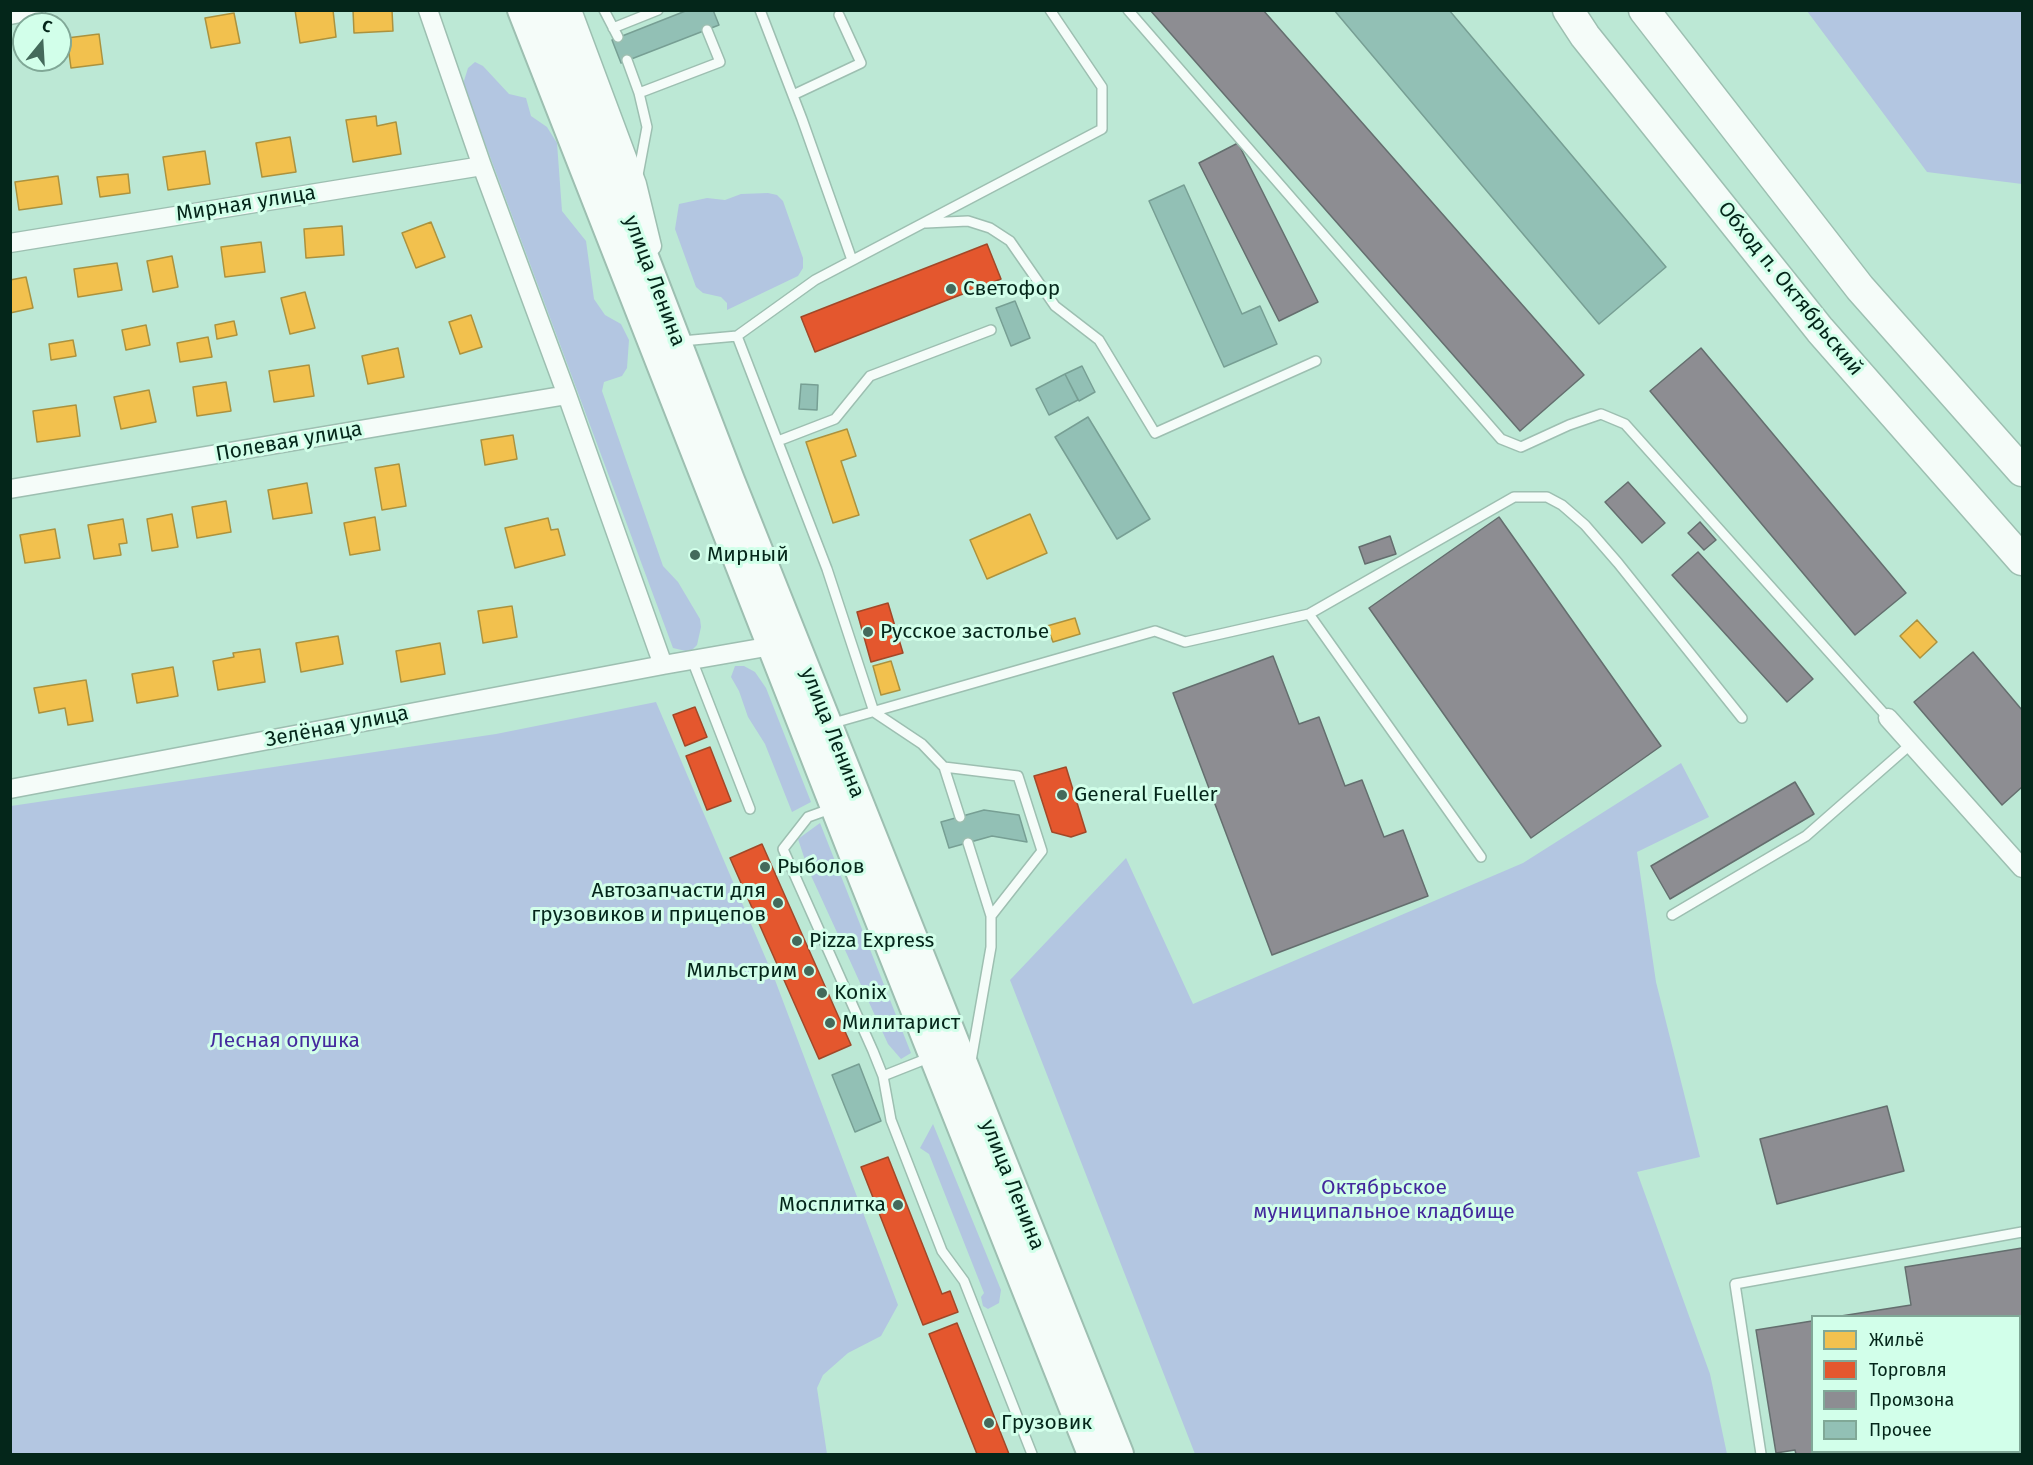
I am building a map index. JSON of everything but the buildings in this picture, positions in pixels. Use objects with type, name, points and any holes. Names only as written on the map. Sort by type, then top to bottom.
[{"type":"highway","name":"Обход п. Октябрьский","points":[[1568,10],[1585,36],[1820,330],[2022,560]]},
{"type":"highway","points":[[1644,10],[1860,288],[2022,471]]},
{"type":"main road","name":"улица Ленина","points":[[522,10],[1092,1455]]},
{"type":"main road","name":"улица Ленина","points":[[549,10],[828,725],[1119,1455]]},
{"type":"street","points":[[10,15],[36,10]]},
{"type":"street","points":[[428,10],[482,166],[567,395],[663,665]]},
{"type":"street","points":[[572,10],[636,184],[675,334]]},
{"type":"street","name":"Мирная улица","points":[[10,243],[482,166]]},
{"type":"street","name":"Полевая улица","points":[[10,489],[567,395]]},
{"type":"street","name":"Зелёная улица","points":[[10,789],[772,646]]},
{"type":"street","points":[[1888,718],[2022,868]]},
{"type":"lane","points":[[604,10],[618,38]]},
{"type":"lane","points":[[613,28],[658,10]]},
{"type":"lane","points":[[760,10],[852,260]]},
{"type":"lane","points":[[675,334],[737,336],[815,280],[1102,129],[1102,87],[1050,10]]},
{"type":"lane","points":[[1128,10],[1501,439],[1521,447],[1569,425],[1601,414],[1624,424],[1888,718]]},
{"type":"lane","points":[[793,95],[861,63],[839,15]]},
{"type":"lane","points":[[639,93],[720,62],[707,30]]},
{"type":"lane","points":[[627,60],[639,93],[647,127],[636,184]]},
{"type":"lane","points":[[921,224],[968,221],[990,228],[1010,241],[1055,306],[1099,340],[1155,433],[1316,361]]},
{"type":"lane","points":[[778,441],[835,419],[870,376],[991,330]]},
{"type":"lane","points":[[737,336],[827,569],[874,712],[922,744],[944,767],[960,817]]},
{"type":"lane","points":[[828,725],[1155,631],[1185,642],[1310,614],[1514,498],[1547,497],[1562,505],[1585,525],[1742,718]]},
{"type":"lane","points":[[1310,614],[1481,856]]},
{"type":"lane","points":[[692,660],[750,809]]},
{"type":"lane","points":[[1672,915],[1806,836],[1911,744]]},
{"type":"lane","points":[[944,767],[1018,776],[1042,850],[991,916]]},
{"type":"lane","points":[[835,807],[808,817],[783,849],[883,1076],[891,1120],[942,1251],[964,1281],[1032,1455]]},
{"type":"lane","points":[[968,843],[991,916],[991,947],[969,1076]]},
{"type":"lane","points":[[883,1076],[933,1056]]},
{"type":"lane","points":[[1761,1455],[1735,1284],[2022,1232]]},
{"type":"green space","points":[[1807,11],[2022,11],[2022,184],[1927,172]]},
{"type":"green space","points":[[475,62],[483,66],[509,94],[526,98],[531,116],[547,127],[557,143],[562,211],[586,241],[594,299],[605,315],[621,324],[629,340],[627,368],[622,376],[604,382],[602,391],[663,566],[678,582],[700,619],[701,627],[697,645],[690,652],[673,648],[463,84],[468,68]]},
{"type":"green space","points":[[741,194],[777,195],[783,201],[803,258],[803,268],[798,276],[727,310],[727,303],[721,297],[703,293],[696,287],[675,229],[679,204],[707,198],[725,200]]},
{"type":"green space","points":[[735,666],[744,666],[755,672],[766,688],[811,802],[792,812],[765,744],[748,717],[739,691],[731,677]]},
{"type":"green space","name":"Лесная опушка","points":[[656,702],[775,980],[898,1305],[881,1336],[848,1353],[823,1375],[817,1388],[827,1454],[11,1454],[11,806],[496,734]]},
{"type":"green space","name":"Октябрьское муниципальное кладбище","points":[[1681,763],[1709,817],[1637,852],[1656,982],[1700,1157],[1637,1172],[1710,1374],[1727,1454],[1195,1454],[1010,980],[1126,858],[1193,1004],[1523,863]]},
{"type":"green space","points":[[820,823],[911,1053],[901,1059],[888,1044],[808,869],[798,839]]},
{"type":"green space","points":[[933,1124],[1001,1290],[999,1303],[988,1309],[983,1306],[981,1297],[984,1293],[929,1154],[920,1148]]},
{"type":"place","name":"Светофор","points":[[951,289]]},
{"type":"place","name":"Мирный","points":[[695,555]]},
{"type":"place","name":"Русское застолье","points":[[868,632]]},
{"type":"place","name":"General Fueller","points":[[1062,795]]},
{"type":"place","name":"Рыболов","points":[[765,867]]},
{"type":"place","name":"Автозапчасти для грузовиков и прицепов","points":[[778,903]]},
{"type":"place","name":"Pizza Express","points":[[797,941]]},
{"type":"place","name":"Мильстрим","points":[[809,971]]},
{"type":"place","name":"Konix","points":[[822,993]]},
{"type":"place","name":"Милитарист","points":[[830,1023]]},
{"type":"place","name":"Мосплитка","points":[[898,1205]]},
{"type":"place","name":"Грузовик","points":[[989,1423]]}]
